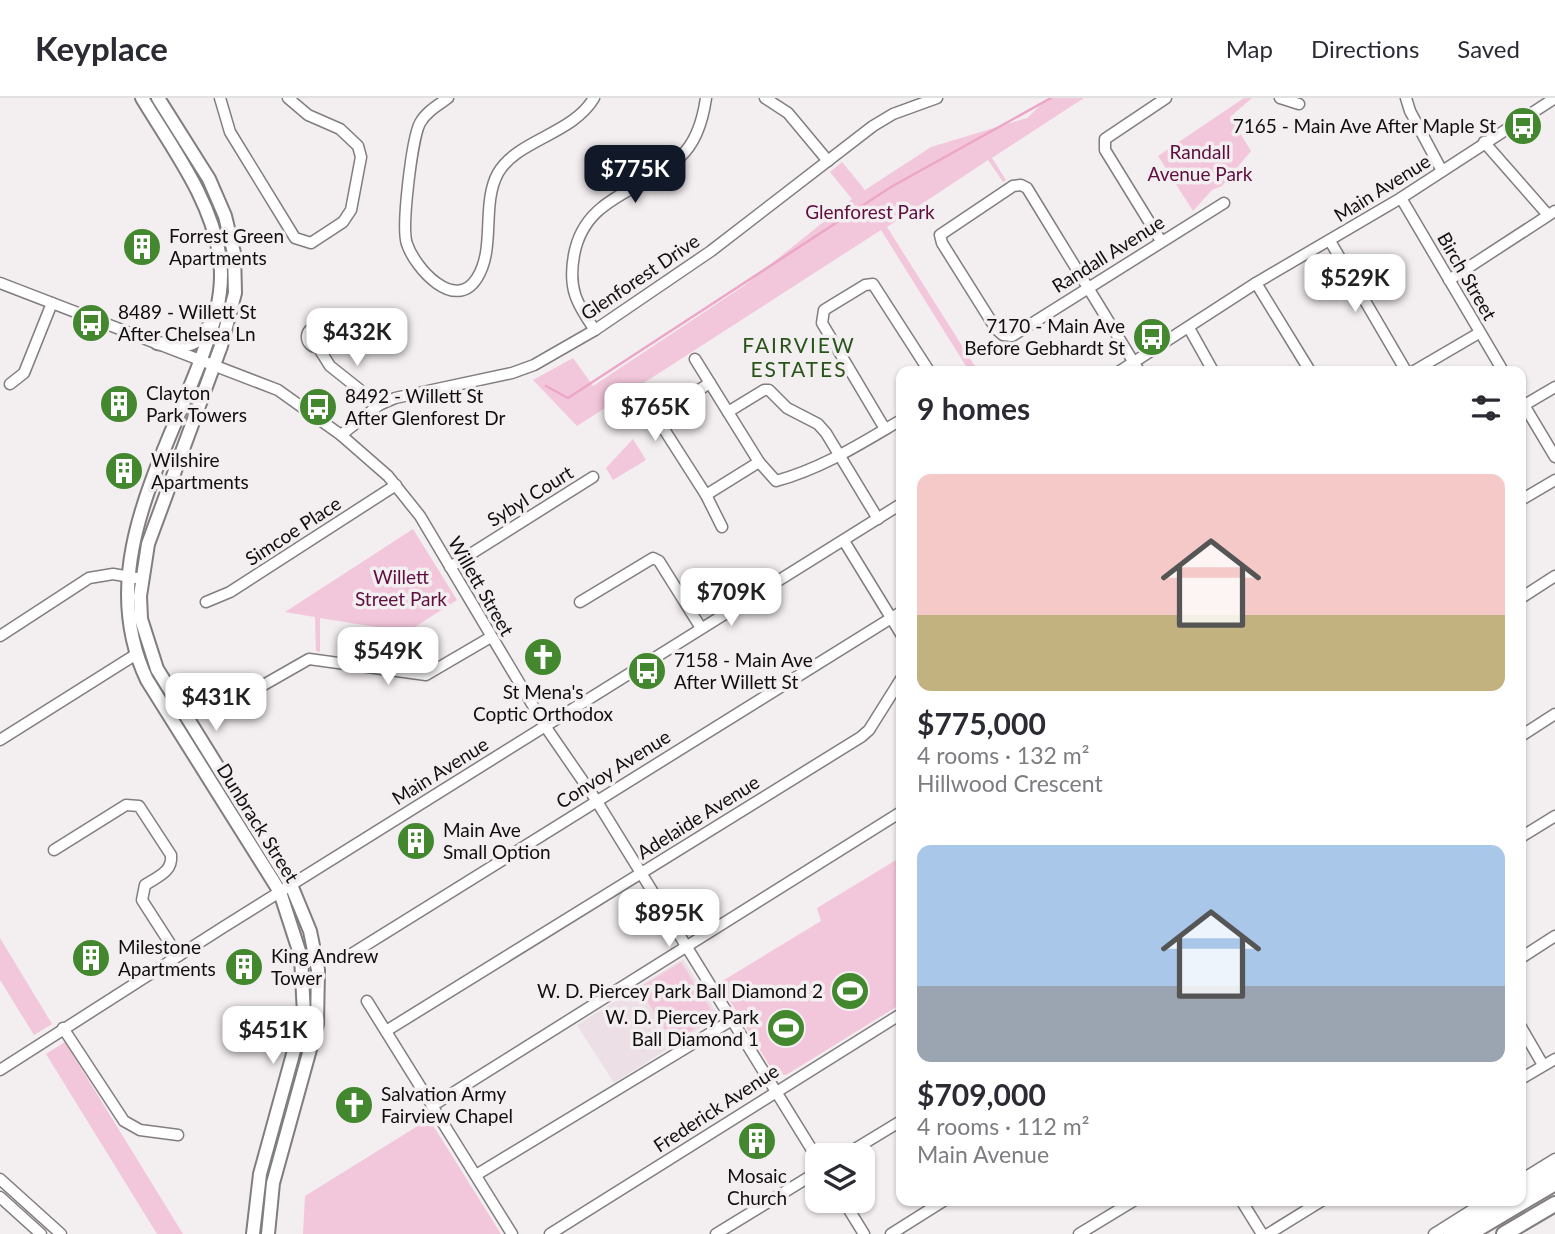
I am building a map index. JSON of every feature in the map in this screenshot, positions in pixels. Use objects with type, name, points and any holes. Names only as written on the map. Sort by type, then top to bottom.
[{"type":"highway","points":[[1526,1188],[1555,1170]]},
{"type":"highway","points":[[1526,1200],[1555,1183]]},
{"type":"highway","points":[[1486,1234],[1555,1192]]},
{"type":"highway","points":[[1504,1234],[1555,1204]]},
{"type":"highway","points":[[1451,1234],[1495,1206]]},
{"type":"highway","points":[[1469,1234],[1516,1206]]},
{"type":"main road","name":"Dunbrack Street","points":[[142,98],[191,178],[213,225],[220,259],[219,301],[215,322],[142,512],[126,576],[127,619],[135,655],[183,741],[286,888],[301,957],[304,1014],[260,1174],[253,1234]]},
{"type":"main road","name":"Dunbrack Street","points":[[158,98],[209,179],[231,234],[235,293],[214,364],[148,544],[142,579],[141,618],[157,669],[310,931],[320,995],[317,1024],[273,1183],[268,1234]]},
{"type":"main road","points":[[157,343],[180,346],[194,344],[205,333],[219,301]]},
{"type":"street","points":[[220,98],[230,132],[295,238],[311,243],[343,222],[351,210],[361,157],[358,145],[340,129],[308,115],[288,98]]},
{"type":"street","points":[[448,98],[429,113],[417,131],[404,229],[407,244],[424,271],[433,282],[452,290],[464,289],[479,276],[498,174],[511,160],[576,119],[594,98]]},
{"type":"street","points":[[595,330],[576,303],[572,288],[572,264],[583,225],[595,212],[682,156],[696,135],[706,98]]},
{"type":"street","points":[[765,98],[788,113],[828,161]]},
{"type":"street","name":"Glenforest Drive","points":[[341,435],[379,405],[437,387],[523,369],[595,330],[711,251],[893,114],[937,98]]},
{"type":"street","points":[[1161,241],[1105,150],[1105,139],[1166,98]]},
{"type":"street","points":[[1280,98],[1299,104]]},
{"type":"street","points":[[1406,98],[1410,111],[1442,171]]},
{"type":"street","name":"Main Avenue","points":[[1138,366],[1256,283],[1401,198],[1555,98]]},
{"type":"street","points":[[1449,280],[1552,213],[1484,142]]},
{"type":"street","name":"Randall Avenue","points":[[1088,287],[1027,188],[1021,185],[1013,186],[940,235],[996,329],[1003,335],[1012,336],[1224,203]]},
{"type":"street","name":"Birch Street","points":[[1401,198],[1500,366]]},
{"type":"street","points":[[1330,241],[1403,366]]},
{"type":"street","name":"Willett Street","points":[[0,283],[278,390],[341,435],[396,485],[420,516],[545,726],[596,800],[808,1143]]},
{"type":"street","points":[[1256,283],[1307,366]]},
{"type":"street","points":[[886,429],[822,323],[824,310],[865,285],[873,284],[926,366]]},
{"type":"street","points":[[1088,287],[1136,366]]},
{"type":"street","points":[[10,384],[24,373],[52,303]]},
{"type":"street","points":[[1189,328],[1210,366]]},
{"type":"street","points":[[1423,366],[1479,333]]},
{"type":"street","points":[[318,347],[330,366],[379,405]]},
{"type":"street","points":[[695,359],[759,462],[776,481],[810,471],[839,458],[896,423]]},
{"type":"street","points":[[710,383],[665,411],[660,423],[706,495],[722,527]]},
{"type":"street","points":[[1526,402],[1555,387]]},
{"type":"street","points":[[728,412],[764,390],[769,390],[788,408],[818,424],[878,519]]},
{"type":"street","points":[[1526,410],[1555,457]]},
{"type":"street","points":[[706,495],[759,462]]},
{"type":"street","name":"Sybyl Court","points":[[450,567],[593,477]]},
{"type":"street","points":[[1526,497],[1555,480]]},
{"type":"street","name":"Simcoe Place","points":[[206,602],[230,592],[396,485]]},
{"type":"street","name":"Main Avenue","points":[[0,1070],[62,1028],[896,507]]},
{"type":"street","points":[[844,541],[896,626]]},
{"type":"street","points":[[580,602],[653,558],[659,561],[701,628]]},
{"type":"street","points":[[0,636],[89,578],[113,574],[142,579]]},
{"type":"street","points":[[1526,595],[1555,576]]},
{"type":"street","name":"Convoy Avenue","points":[[345,958],[896,615]]},
{"type":"street","points":[[260,687],[309,659],[426,675],[491,637]]},
{"type":"street","points":[[0,740],[135,655]]},
{"type":"street","name":"Adelaide Avenue","points":[[386,1031],[861,737],[869,730],[896,687]]},
{"type":"street","points":[[1526,733],[1555,714]]},
{"type":"street","points":[[54,850],[126,806],[139,806],[172,855],[170,868],[145,885],[142,900],[178,956]]},
{"type":"street","points":[[432,1106],[896,815]]},
{"type":"street","points":[[1526,834],[1555,816]]},
{"type":"street","points":[[1526,955],[1555,936]]},
{"type":"street","points":[[367,1001],[512,1234]]},
{"type":"street","name":"Frederick Avenue","points":[[550,1234],[896,1017]]},
{"type":"street","points":[[476,1175],[732,1020]]},
{"type":"street","points":[[62,1028],[124,1121],[140,1130],[178,1135]]},
{"type":"street","points":[[1526,1036],[1543,1065]]},
{"type":"street","points":[[1526,1076],[1555,1059]]},
{"type":"street","points":[[865,1143],[896,1124]]},
{"type":"street","points":[[1526,1177],[1555,1159]]},
{"type":"street","points":[[716,1234],[805,1179]]},
{"type":"street","points":[[0,1180],[61,1234]]},
{"type":"street","points":[[0,1197],[41,1234]]},
{"type":"street","points":[[891,1234],[935,1206]]},
{"type":"street","points":[[1079,1234],[1125,1206]]},
{"type":"street","points":[[1245,1206],[1262,1234]]},
{"type":"street","points":[[1268,1234],[1313,1206]]},
{"type":"street","points":[[1433,1234],[1478,1206]]},
{"type":"street","points":[[852,1213],[864,1234]]},
{"type":"shaded area","points":[[683,959],[719,1016],[614,1083],[577,1025]]},
{"type":"green space","name":"Glenforest Park","points":[[1048,98],[1084,98],[992,158],[1006,180],[1003,182],[988,160],[887,227],[975,366],[966,366],[881,230],[577,426],[533,380],[573,358],[593,386],[745,285],[852,199],[830,172],[842,162],[865,190],[931,147],[1027,118]]},
{"type":"green space","name":"Randall Avenue Park","points":[[1244,98],[1252,98],[1230,117],[1251,151],[1222,186],[1212,190],[1193,211],[1158,156]]},
{"type":"green space","points":[[633,439],[646,460],[613,480],[606,468]]},
{"type":"green space","name":"Willett Street Park","points":[[413,529],[457,600],[407,632],[320,618],[320,652],[316,651],[315,617],[285,612]]},
{"type":"green space","points":[[896,860],[896,1007],[786,1075],[774,1073],[719,983],[821,921],[817,908]]},
{"type":"green space","points":[[0,938],[52,1024],[34,1035],[0,980]]},
{"type":"green space","points":[[681,962],[715,1016],[673,1042],[639,988]]},
{"type":"green space","points":[[65,1042],[183,1234],[157,1234],[46,1054]]},
{"type":"green space","points":[[429,1119],[501,1234],[303,1234],[305,1196]]},
{"type":"waterway","points":[[546,386],[568,398],[891,187],[1051,98]]},
{"type":"place","name":"7165 - Main Ave After Maple St","points":[[1523,126]]},
{"type":"place","name":"Forrest Green Apartments","points":[[142,247]]},
{"type":"place","name":"8489 - Willett St After Chelsea Ln","points":[[91,323]]},
{"type":"place","name":"7170 - Main Ave Before Gebhardt St","points":[[1152,337]]},
{"type":"place","name":"Clayton Park Towers","points":[[119,404]]},
{"type":"place","name":"8492 - Willett St After Glenforest Dr","points":[[318,407]]},
{"type":"place","name":"Wilshire Apartments","points":[[124,471]]},
{"type":"place","name":"St Mena's Coptic Orthodox","points":[[543,657]]},
{"type":"place","name":"7158 - Main Ave After Willett St","points":[[647,671]]},
{"type":"place","name":"Main Ave Small Option","points":[[416,841]]},
{"type":"place","name":"Milestone Apartments","points":[[91,958]]},
{"type":"place","name":"King Andrew Tower","points":[[244,967]]},
{"type":"place","name":"W. D. Piercey Park Ball Diamond 2","points":[[850,991]]},
{"type":"place","name":"W. D. Piercey Park Ball Diamond 1","points":[[786,1028]]},
{"type":"place","name":"Salvation Army Fairview Chapel","points":[[354,1105]]},
{"type":"place","name":"Mosaic Church","points":[[757,1141]]},
{"type":"district","name":"FAIRVIEW ESTATES","points":[[799,358]]}]
